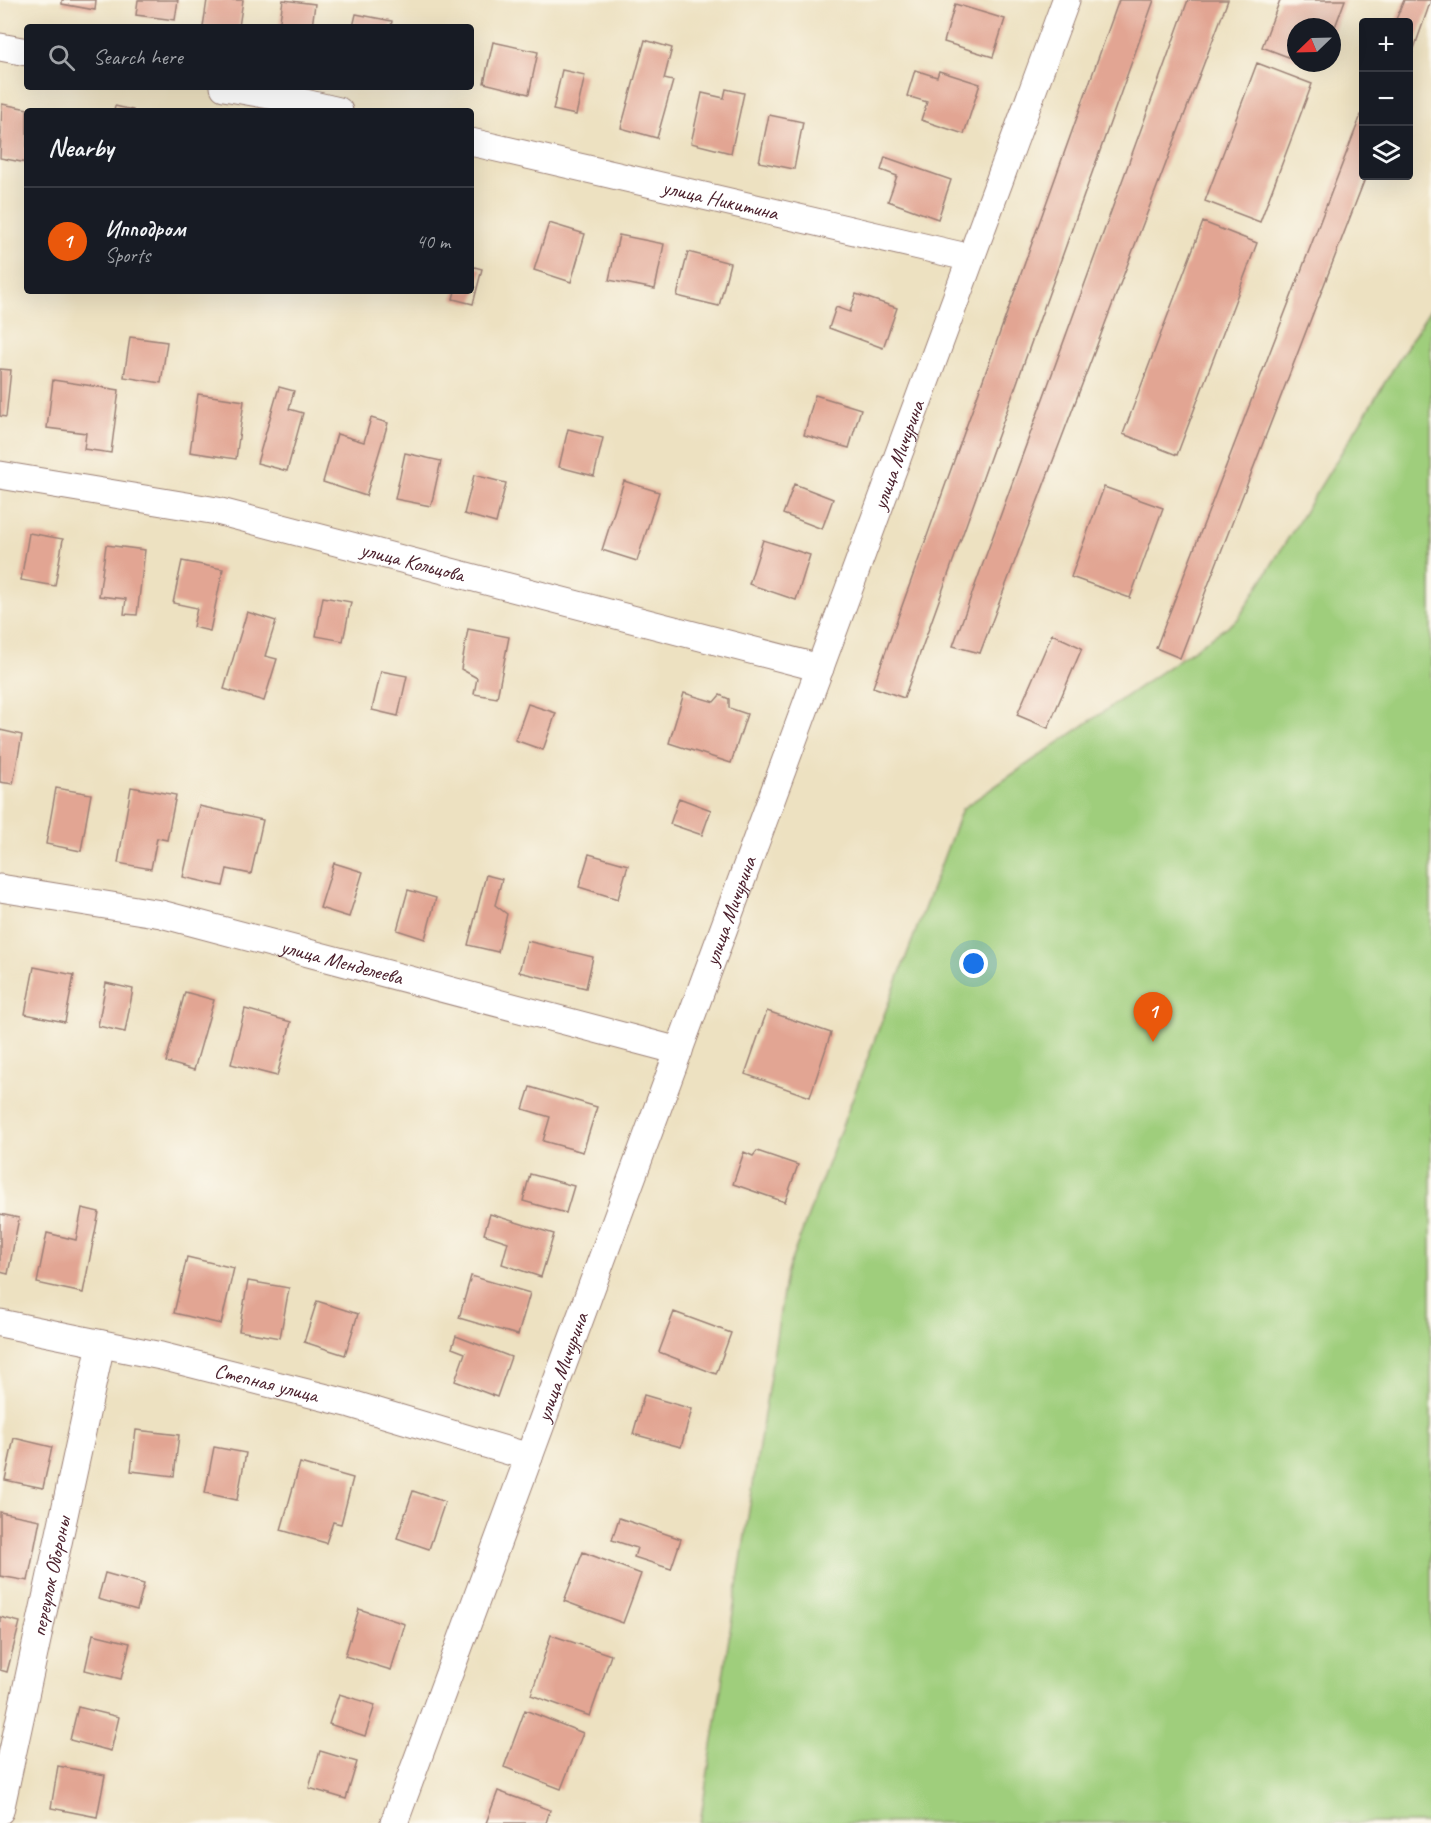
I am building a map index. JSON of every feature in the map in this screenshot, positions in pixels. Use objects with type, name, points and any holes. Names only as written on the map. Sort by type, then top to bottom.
[{"type":"street","name":"улица Мичурина","points":[[394,1823],[1066,0]]},
{"type":"street","points":[[0,47],[24,51]]},
{"type":"street","points":[[241,90],[326,108]]},
{"type":"street","name":"улица Никитина","points":[[474,143],[971,258]]},
{"type":"street","name":"улица Кольцова","points":[[0,475],[217,511],[820,668]]},
{"type":"street","name":"улица Менделеева","points":[[0,888],[161,914],[679,1051]]},
{"type":"street","name":"Степная улица","points":[[0,1323],[161,1356],[351,1404],[529,1457]]},
{"type":"street","name":"переулок Обороны","points":[[0,1811],[101,1344]]},
{"type":"green space","points":[[1431,308],[1431,1823],[700,1823],[786,1274],[962,809],[1238,619]]},
{"type":"building","points":[[62,0],[96,0],[95,10],[62,4]]},
{"type":"building","points":[[138,0],[178,0],[175,20],[136,15]]},
{"type":"building","points":[[207,0],[243,0],[239,24],[203,24]]},
{"type":"building","points":[[283,0],[315,4],[312,24],[279,24]]},
{"type":"building","points":[[1119,0],[1154,0],[904,698],[873,687]]},
{"type":"building","points":[[1188,0],[1228,0],[980,653],[953,646]]},
{"type":"building","points":[[1280,0],[1345,0],[1338,18],[1287,18],[1287,57],[1262,47]]},
{"type":"building","points":[[1404,0],[1431,0],[1413,52],[1413,18],[1397,18]]},
{"type":"building","points":[[955,4],[1005,19],[993,57],[944,42]]},
{"type":"building","points":[[356,14],[392,21],[392,24],[354,24]]},
{"type":"building","points":[[645,40],[672,48],[664,79],[673,81],[657,138],[621,128]]},
{"type":"building","points":[[493,42],[538,52],[529,94],[484,83]]},
{"type":"building","points":[[1257,63],[1312,84],[1260,222],[1205,201]]},
{"type":"building","points":[[562,70],[585,75],[576,115],[553,110]]},
{"type":"building","points":[[915,70],[937,77],[939,71],[980,84],[964,134],[921,120],[927,102],[907,96]]},
{"type":"building","points":[[726,89],[744,93],[731,153],[691,143],[702,93],[724,98]]},
{"type":"building","points":[[2,104],[24,108],[24,162],[0,158]]},
{"type":"building","points":[[769,115],[803,122],[794,169],[759,162]]},
{"type":"building","points":[[1359,120],[1359,180],[1364,180],[1180,658],[1156,648]]},
{"type":"building","points":[[885,157],[951,180],[938,219],[888,201],[897,176],[881,170]]},
{"type":"building","points":[[1203,222],[1257,243],[1177,455],[1123,434]]},
{"type":"building","points":[[549,223],[585,234],[571,282],[534,270]]},
{"type":"building","points":[[619,235],[664,244],[655,289],[609,280]]},
{"type":"building","points":[[688,252],[730,263],[719,306],[677,296]]},
{"type":"building","points":[[474,267],[482,269],[473,304],[453,299],[454,294],[474,294]]},
{"type":"building","points":[[856,294],[897,308],[883,348],[829,328],[836,307],[850,312]]},
{"type":"building","points":[[130,337],[167,342],[161,383],[124,377]]},
{"type":"building","points":[[0,369],[11,370],[6,417],[0,416]]},
{"type":"building","points":[[53,380],[119,390],[111,453],[84,449],[86,433],[47,428]]},
{"type":"building","points":[[279,387],[294,391],[289,409],[303,413],[287,471],[257,463]]},
{"type":"building","points":[[198,394],[244,401],[236,459],[190,452]]},
{"type":"building","points":[[815,395],[861,409],[849,448],[804,435]]},
{"type":"building","points":[[371,418],[388,423],[366,496],[323,482],[337,434],[364,442]]},
{"type":"building","points":[[568,429],[603,438],[594,476],[559,467]]},
{"type":"building","points":[[405,453],[441,461],[431,506],[395,499]]},
{"type":"building","points":[[474,475],[506,483],[496,523],[464,514]]},
{"type":"building","points":[[624,481],[659,492],[637,561],[602,550]]},
{"type":"building","points":[[794,484],[833,499],[822,529],[783,514]]},
{"type":"building","points":[[1104,487],[1163,508],[1130,598],[1071,577]]},
{"type":"building","points":[[29,533],[63,539],[55,586],[21,580]]},
{"type":"building","points":[[763,540],[810,555],[796,600],[749,584]]},
{"type":"building","points":[[106,545],[145,550],[137,615],[124,614],[126,599],[99,596]]},
{"type":"building","points":[[182,561],[223,569],[210,631],[193,627],[197,608],[173,603]]},
{"type":"building","points":[[323,597],[351,602],[343,641],[316,636]]},
{"type":"building","points":[[247,612],[276,621],[265,656],[277,659],[264,701],[224,689]]},
{"type":"building","points":[[468,629],[509,637],[497,698],[474,694],[477,678],[461,669]]},
{"type":"building","points":[[1052,634],[1082,648],[1048,728],[1017,715]]},
{"type":"building","points":[[381,671],[407,676],[398,716],[372,710]]},
{"type":"building","points":[[684,693],[714,702],[720,695],[729,699],[729,708],[747,714],[731,763],[669,743]]},
{"type":"building","points":[[528,704],[556,713],[543,750],[515,740]]},
{"type":"building","points":[[0,730],[22,735],[13,784],[0,782]]},
{"type":"building","points":[[131,787],[176,795],[167,840],[157,838],[151,869],[118,863]]},
{"type":"building","points":[[56,788],[91,794],[81,851],[46,844]]},
{"type":"building","points":[[679,798],[711,810],[702,835],[670,824]]},
{"type":"building","points":[[199,806],[263,820],[251,874],[227,869],[223,886],[183,877]]},
{"type":"building","points":[[589,854],[628,865],[618,899],[579,887]]},
{"type":"building","points":[[334,863],[363,872],[349,917],[320,908]]},
{"type":"building","points":[[486,875],[502,879],[495,905],[507,914],[498,952],[468,945]]},
{"type":"building","points":[[408,890],[436,898],[425,939],[397,930]]},
{"type":"building","points":[[527,941],[593,957],[586,988],[519,972]]},
{"type":"building","points":[[34,967],[74,975],[65,1022],[25,1014]]},
{"type":"building","points":[[106,983],[133,989],[125,1032],[98,1026]]},
{"type":"building","points":[[185,992],[214,1000],[194,1070],[166,1062]]},
{"type":"building","points":[[245,1009],[291,1022],[277,1076],[231,1064]]},
{"type":"building","points":[[767,1011],[831,1033],[810,1097],[745,1074]]},
{"type":"building","points":[[530,1087],[597,1107],[583,1152],[543,1141],[550,1117],[523,1109]]},
{"type":"building","points":[[757,1151],[798,1165],[785,1202],[733,1184],[744,1152],[753,1156]]},
{"type":"building","points":[[530,1174],[574,1186],[566,1213],[523,1201]]},
{"type":"building","points":[[82,1208],[99,1212],[83,1293],[37,1283],[47,1233],[76,1240]]},
{"type":"building","points":[[0,1214],[19,1218],[8,1274],[0,1272]]},
{"type":"building","points":[[490,1214],[554,1234],[541,1277],[502,1264],[508,1242],[484,1234]]},
{"type":"building","points":[[187,1257],[234,1268],[221,1324],[174,1313]]},
{"type":"building","points":[[471,1276],[530,1293],[518,1335],[459,1318]]},
{"type":"building","points":[[248,1281],[289,1288],[280,1338],[239,1331]]},
{"type":"building","points":[[317,1301],[358,1314],[345,1355],[304,1342]]},
{"type":"building","points":[[674,1312],[731,1333],[716,1374],[659,1352]]},
{"type":"building","points":[[456,1336],[511,1357],[497,1397],[455,1381],[465,1353],[452,1348]]},
{"type":"building","points":[[644,1395],[692,1409],[681,1447],[633,1434]]},
{"type":"building","points":[[136,1430],[179,1435],[174,1476],[131,1471]]},
{"type":"building","points":[[14,1438],[52,1447],[43,1488],[5,1480]]},
{"type":"building","points":[[214,1447],[246,1453],[237,1500],[205,1493]]},
{"type":"building","points":[[300,1463],[353,1478],[341,1524],[333,1522],[326,1543],[281,1530]]},
{"type":"building","points":[[413,1491],[445,1502],[429,1549],[397,1538]]},
{"type":"building","points":[[0,1512],[40,1520],[28,1581],[0,1576]]},
{"type":"building","points":[[619,1518],[681,1539],[671,1569],[634,1557],[637,1548],[612,1540]]},
{"type":"building","points":[[583,1552],[641,1574],[623,1623],[564,1601]]},
{"type":"building","points":[[105,1573],[144,1584],[137,1610],[98,1599]]},
{"type":"building","points":[[359,1609],[405,1624],[391,1670],[345,1656]]},
{"type":"building","points":[[0,1617],[20,1622],[7,1672],[0,1670]]},
{"type":"building","points":[[93,1634],[130,1643],[121,1679],[85,1670]]},
{"type":"building","points":[[551,1635],[611,1655],[590,1716],[531,1695]]},
{"type":"building","points":[[339,1694],[375,1705],[365,1736],[329,1724]]},
{"type":"building","points":[[78,1707],[119,1717],[111,1751],[70,1740]]},
{"type":"building","points":[[525,1710],[583,1733],[561,1789],[504,1767]]},
{"type":"building","points":[[320,1751],[357,1762],[346,1799],[309,1788]]},
{"type":"building","points":[[58,1766],[105,1775],[97,1817],[51,1808]]},
{"type":"building","points":[[498,1791],[550,1810],[546,1823],[486,1823]]},
{"type":"place","name":"Ипподром","points":[[1153,1042]]}]
